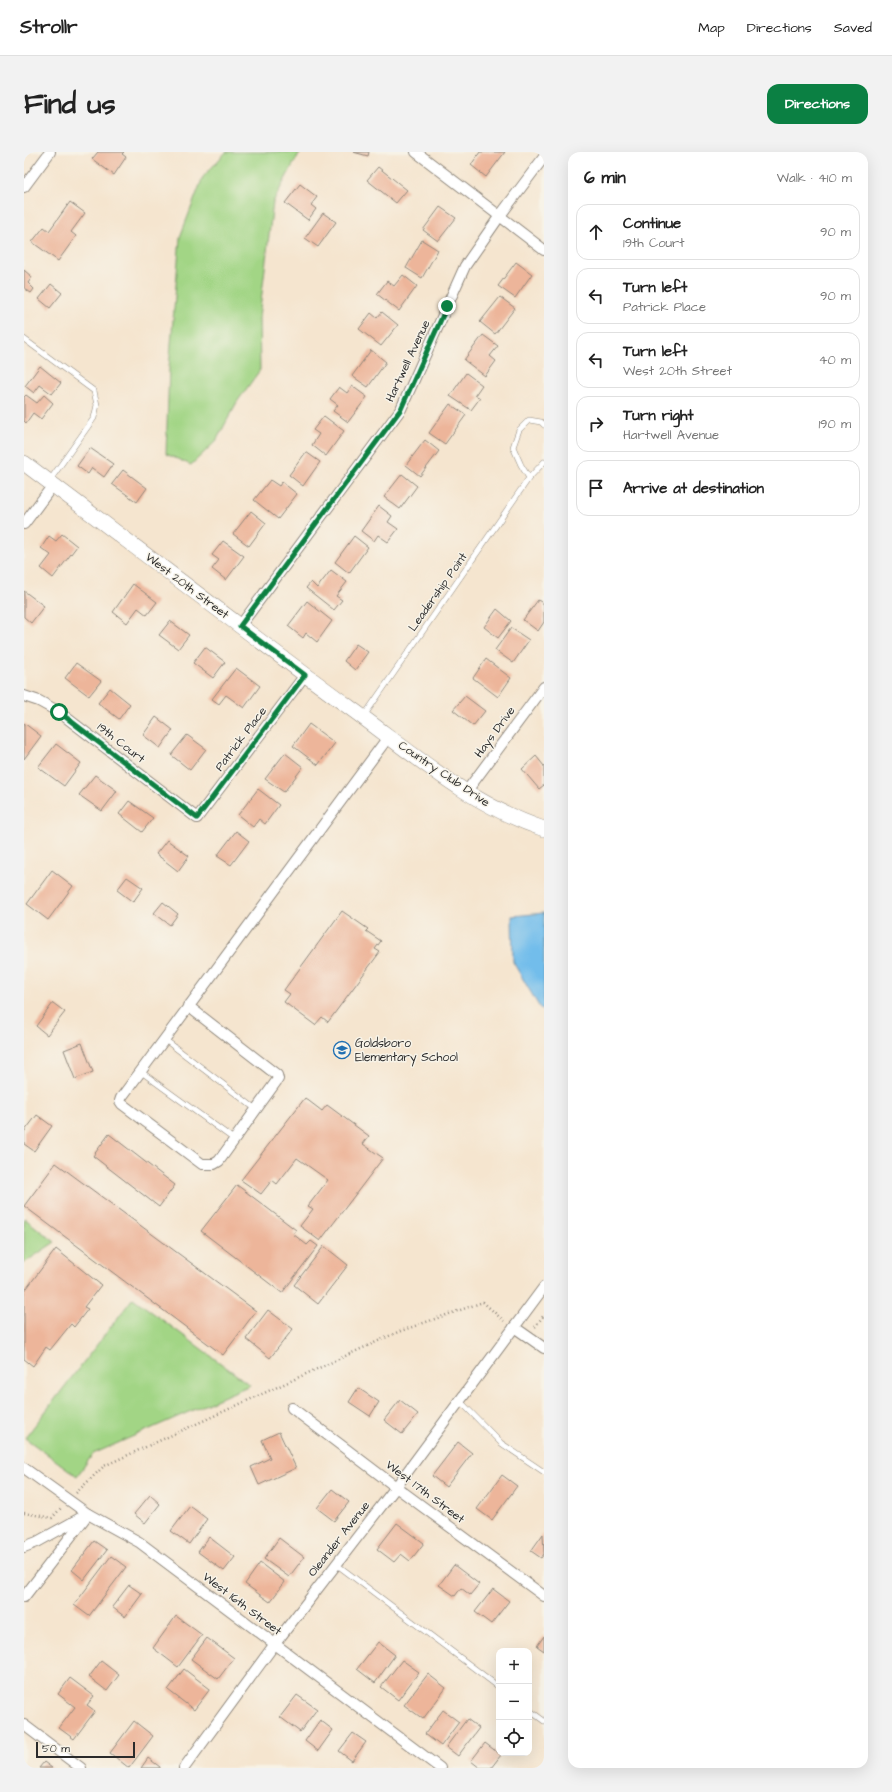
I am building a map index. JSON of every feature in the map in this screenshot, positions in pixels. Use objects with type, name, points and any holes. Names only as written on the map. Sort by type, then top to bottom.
[{"type":"street","points":[[24,188],[50,152]]},
{"type":"street","points":[[416,152],[544,250]]},
{"type":"street","name":"Hartwell Avenue","points":[[240,626],[401,409],[465,266],[499,217],[544,157]]},
{"type":"street","name":"West 20th Street","points":[[24,463],[305,675],[389,736]]},
{"type":"street","points":[[24,524],[51,483]]},
{"type":"street","name":"Patrick Place","points":[[197,818],[305,675]]},
{"type":"street","name":"Hays Drive","points":[[466,792],[544,686]]},
{"type":"street","name":"19th Court","points":[[24,696],[39,701],[59,712],[197,818]]},
{"type":"street","points":[[188,1006],[277,1075],[278,1079],[276,1084],[219,1161],[214,1164],[202,1164],[120,1101],[140,1071],[188,1006],[389,736]]},
{"type":"street","name":"Country Club Drive","points":[[389,736],[466,792],[493,808],[523,822],[544,829]]},
{"type":"street","name":"Oleander Avenue","points":[[184,1768],[274,1645],[396,1487],[544,1287]]},
{"type":"street","points":[[514,1327],[544,1348]]},
{"type":"street","name":"West 17th Street","points":[[292,1408],[544,1596]]},
{"type":"street","name":"West 16th Street","points":[[24,1468],[88,1514],[139,1542],[274,1645],[440,1768]]},
{"type":"street","points":[[24,1547],[37,1542],[88,1514]]},
{"type":"street","points":[[24,1597],[88,1514]]},
{"type":"street","points":[[24,1725],[81,1768]]},
{"type":"lane","points":[[24,339],[94,391],[97,405],[94,418],[51,483]]},
{"type":"lane","points":[[529,478],[513,447],[519,430],[529,420],[541,422],[544,425]]},
{"type":"lane","name":"Leadership Point","points":[[363,717],[529,478],[544,462]]},
{"type":"lane","points":[[164,1039],[257,1110]]},
{"type":"lane","points":[[140,1071],[234,1140]]},
{"type":"lane","points":[[459,1401],[501,1443],[544,1472]]},
{"type":"lane","points":[[336,1564],[496,1685]]},
{"type":"lane","points":[[532,1712],[544,1721]]},
{"type":"path","points":[[24,1513],[52,1518],[104,1466],[398,1332],[483,1302]]},
{"type":"green space","points":[[226,152],[301,152],[273,202],[259,318],[260,370],[237,402],[216,441],[191,465],[166,454],[169,368],[180,237],[203,177]]},
{"type":"green space","points":[[24,1218],[55,1242],[24,1263]]},
{"type":"green space","points":[[133,1298],[250,1385],[93,1454],[77,1476],[25,1438]]},
{"type":"water","points":[[544,913],[544,1011],[540,1008],[513,962],[512,916]]},
{"type":"building","points":[[98,152],[124,152],[122,154],[126,157],[114,175],[92,159]]},
{"type":"building","points":[[353,152],[369,152],[368,156]]},
{"type":"building","points":[[480,152],[505,152],[486,177],[471,165]]},
{"type":"building","points":[[378,167],[407,190],[396,203],[367,180]]},
{"type":"building","points":[[300,184],[317,197],[311,205],[316,209],[308,220],[285,203]]},
{"type":"building","points":[[70,202],[85,213],[71,232],[76,236],[58,261],[32,242],[44,227],[49,231]]},
{"type":"building","points":[[440,207],[456,218],[438,241],[423,230]]},
{"type":"building","points":[[323,213],[336,222],[318,247],[305,238]]},
{"type":"building","points":[[422,240],[438,250],[422,278],[406,268]]},
{"type":"building","points":[[516,262],[532,274],[515,298],[498,286]]},
{"type":"building","points":[[24,270],[32,277],[28,283],[34,289],[31,293],[24,288]]},
{"type":"building","points":[[403,275],[417,286],[399,311],[377,294],[387,281],[394,286]]},
{"type":"building","points":[[51,284],[62,293],[50,308],[39,299]]},
{"type":"building","points":[[500,297],[515,308],[495,334],[480,322]]},
{"type":"building","points":[[382,312],[398,325],[381,346],[359,329],[371,313],[377,318]]},
{"type":"building","points":[[483,335],[498,346],[490,356],[496,361],[485,376],[464,360]]},
{"type":"building","points":[[371,350],[386,362],[368,387],[352,376]]},
{"type":"building","points":[[40,366],[61,383],[52,394],[40,385],[34,393],[25,386]]},
{"type":"building","points":[[466,373],[482,385],[475,395],[480,398],[471,410],[450,396]]},
{"type":"building","points":[[352,386],[367,397],[348,422],[333,411],[338,405],[330,399],[339,387],[347,393]]},
{"type":"building","points":[[26,395],[37,403],[44,395],[53,403],[41,419],[33,413],[26,423],[24,421],[24,397]]},
{"type":"building","points":[[450,404],[466,415],[445,444],[429,433]]},
{"type":"building","points":[[324,416],[344,431],[326,456],[312,445],[319,434],[313,430]]},
{"type":"building","points":[[425,440],[439,451],[420,476],[406,465]]},
{"type":"building","points":[[90,448],[113,464],[104,477],[92,468],[88,474],[77,466]]},
{"type":"building","points":[[306,452],[320,462],[303,486],[289,475]]},
{"type":"building","points":[[123,470],[147,488],[137,502],[112,484]]},
{"type":"building","points":[[402,474],[417,486],[400,509],[384,497]]},
{"type":"building","points":[[270,480],[279,486],[282,482],[297,494],[278,519],[254,500]]},
{"type":"building","points":[[379,506],[392,516],[388,522],[398,529],[388,542],[378,535],[374,541],[361,531]]},
{"type":"building","points":[[251,511],[266,523],[249,546],[233,534]]},
{"type":"building","points":[[62,534],[77,546],[53,578],[41,568],[51,555],[41,548],[49,536],[56,541]]},
{"type":"building","points":[[354,536],[368,547],[349,573],[335,562]]},
{"type":"building","points":[[223,541],[244,556],[226,580],[212,569],[219,560],[212,555]]},
{"type":"building","points":[[331,570],[347,582],[336,596],[342,600],[334,610],[306,588],[311,582],[317,588]]},
{"type":"building","points":[[133,584],[157,602],[147,615],[138,608],[127,623],[113,612]]},
{"type":"building","points":[[24,591],[44,606],[31,623],[24,617]]},
{"type":"building","points":[[538,600],[544,604],[544,622],[538,631],[523,620]]},
{"type":"building","points":[[307,601],[332,621],[317,642],[306,633],[303,638],[288,626]]},
{"type":"building","points":[[497,609],[511,621],[498,638],[484,627]]},
{"type":"building","points":[[170,621],[189,635],[178,649],[159,635]]},
{"type":"building","points":[[511,628],[529,640],[513,663],[495,650]]},
{"type":"building","points":[[356,644],[368,652],[355,670],[344,661]]},
{"type":"building","points":[[205,647],[225,662],[213,678],[193,663]]},
{"type":"building","points":[[486,659],[511,678],[498,697],[473,678]]},
{"type":"building","points":[[76,663],[101,681],[89,696],[65,678]]},
{"type":"building","points":[[236,668],[260,686],[244,708],[226,695],[219,704],[212,699]]},
{"type":"building","points":[[110,688],[130,704],[119,719],[98,703]]},
{"type":"building","points":[[465,696],[485,711],[473,726],[453,710]]},
{"type":"building","points":[[156,717],[173,730],[160,748],[143,735]]},
{"type":"building","points":[[24,723],[41,736],[24,759]]},
{"type":"building","points":[[309,724],[335,743],[318,765],[293,746]]},
{"type":"building","points":[[187,735],[206,749],[190,770],[171,755]]},
{"type":"building","points":[[56,744],[81,763],[64,786],[38,767]]},
{"type":"building","points":[[285,753],[303,767],[284,792],[265,779]]},
{"type":"building","points":[[536,756],[544,766],[544,785],[539,789],[522,769]]},
{"type":"building","points":[[95,775],[117,791],[102,811],[79,795]]},
{"type":"building","points":[[258,789],[279,805],[265,824],[259,819],[253,827],[238,815]]},
{"type":"building","points":[[129,801],[153,818],[142,832],[119,814]]},
{"type":"building","points":[[236,831],[249,841],[231,865],[217,856]]},
{"type":"building","points":[[167,840],[189,856],[178,871],[156,854]]},
{"type":"building","points":[[52,870],[73,886],[48,920],[27,904]]},
{"type":"building","points":[[127,877],[143,888],[133,902],[117,890]]},
{"type":"building","points":[[163,902],[178,914],[170,925],[154,913]]},
{"type":"building","points":[[342,911],[368,929],[366,931],[381,941],[375,949],[380,952],[328,1022],[322,1017],[315,1025],[284,1002],[290,994],[284,990]]},
{"type":"building","points":[[53,1003],[65,1012],[47,1035],[36,1026]]},
{"type":"building","points":[[82,1043],[93,1072],[75,1079],[64,1050]]},
{"type":"building","points":[[305,1098],[322,1111],[327,1105],[369,1136],[363,1144],[383,1158],[320,1241],[300,1226],[313,1209],[308,1206],[328,1180],[297,1158],[277,1184],[272,1180],[261,1194],[241,1180]]},
{"type":"building","points":[[37,1115],[52,1126],[34,1151],[24,1144],[24,1132]]},
{"type":"building","points":[[109,1134],[175,1185],[159,1207],[93,1156]]},
{"type":"building","points":[[56,1163],[256,1311],[223,1355],[24,1206]]},
{"type":"building","points":[[237,1185],[296,1230],[293,1234],[307,1245],[311,1241],[318,1246],[282,1293],[201,1231]]},
{"type":"building","points":[[324,1246],[348,1265],[318,1304],[294,1285]]},
{"type":"building","points":[[56,1249],[101,1285],[84,1307],[88,1309],[74,1327],[71,1324],[50,1350],[46,1347],[33,1366],[24,1359],[24,1292]]},
{"type":"building","points":[[268,1310],[293,1329],[270,1358],[246,1339]]},
{"type":"building","points":[[358,1388],[379,1402],[370,1416],[349,1402]]},
{"type":"building","points":[[400,1400],[418,1414],[402,1434],[384,1420]]},
{"type":"building","points":[[279,1432],[296,1468],[259,1485],[251,1467],[270,1458],[262,1440]]},
{"type":"building","points":[[458,1442],[472,1453],[446,1487],[432,1476]]},
{"type":"building","points":[[502,1475],[517,1486],[492,1520],[477,1509]]},
{"type":"building","points":[[332,1489],[349,1502],[334,1521],[317,1508]]},
{"type":"building","points":[[150,1495],[160,1504],[145,1523],[134,1514]]},
{"type":"building","points":[[190,1506],[207,1519],[189,1544],[171,1531]]},
{"type":"building","points":[[397,1523],[424,1543],[410,1561],[401,1554],[394,1562],[377,1549]]},
{"type":"building","points":[[543,1534],[544,1554],[541,1558],[531,1551]]},
{"type":"building","points":[[209,1537],[235,1557],[224,1571],[198,1552]]},
{"type":"building","points":[[279,1538],[304,1557],[289,1577],[264,1559]]},
{"type":"building","points":[[94,1541],[107,1550],[84,1580],[72,1570]]},
{"type":"building","points":[[111,1556],[126,1567],[89,1616],[74,1605]]},
{"type":"building","points":[[260,1563],[285,1582],[270,1602],[245,1584]]},
{"type":"building","points":[[454,1565],[479,1584],[470,1595],[461,1588],[455,1596],[439,1585]]},
{"type":"building","points":[[129,1585],[142,1594],[125,1617],[112,1607]]},
{"type":"building","points":[[493,1589],[509,1601],[491,1624],[475,1612]]},
{"type":"building","points":[[176,1616],[202,1635],[178,1667],[153,1648]]},
{"type":"building","points":[[544,1636],[544,1651],[537,1646]]},
{"type":"building","points":[[207,1638],[234,1658],[218,1679],[191,1659]]},
{"type":"building","points":[[378,1642],[395,1655],[375,1683],[357,1669]]},
{"type":"building","points":[[402,1660],[419,1672],[398,1700],[381,1687]]},
{"type":"building","points":[[101,1661],[119,1675],[107,1691],[89,1677]]},
{"type":"building","points":[[184,1669],[210,1689],[194,1710],[168,1690]]},
{"type":"building","points":[[428,1674],[446,1688],[423,1719],[404,1705]]},
{"type":"building","points":[[70,1678],[94,1696],[87,1705],[95,1711],[74,1739],[59,1728],[75,1707],[58,1694]]},
{"type":"building","points":[[297,1695],[317,1709],[300,1732],[280,1717]]},
{"type":"building","points":[[443,1710],[459,1722],[441,1746],[425,1734]]},
{"type":"building","points":[[467,1719],[479,1728],[458,1756],[446,1747]]},
{"type":"building","points":[[320,1720],[333,1730],[318,1751],[305,1741]]},
{"type":"building","points":[[134,1721],[153,1736],[129,1768],[110,1753]]},
{"type":"building","points":[[353,1733],[366,1742],[352,1761],[339,1751]]},
{"type":"building","points":[[485,1743],[496,1751],[496,1756],[500,1756],[491,1768],[480,1768],[471,1761]]},
{"type":"building","points":[[148,1758],[160,1767],[160,1768],[141,1768]]},
{"type":"building","points":[[44,1762],[52,1768],[39,1768]]},
{"type":"place","name":"Goldsboro Elementary School","points":[[342,1050]]},
{"type":"route","points":[[59,712],[197,818],[305,675],[240,626],[401,409],[447,306]]}]
